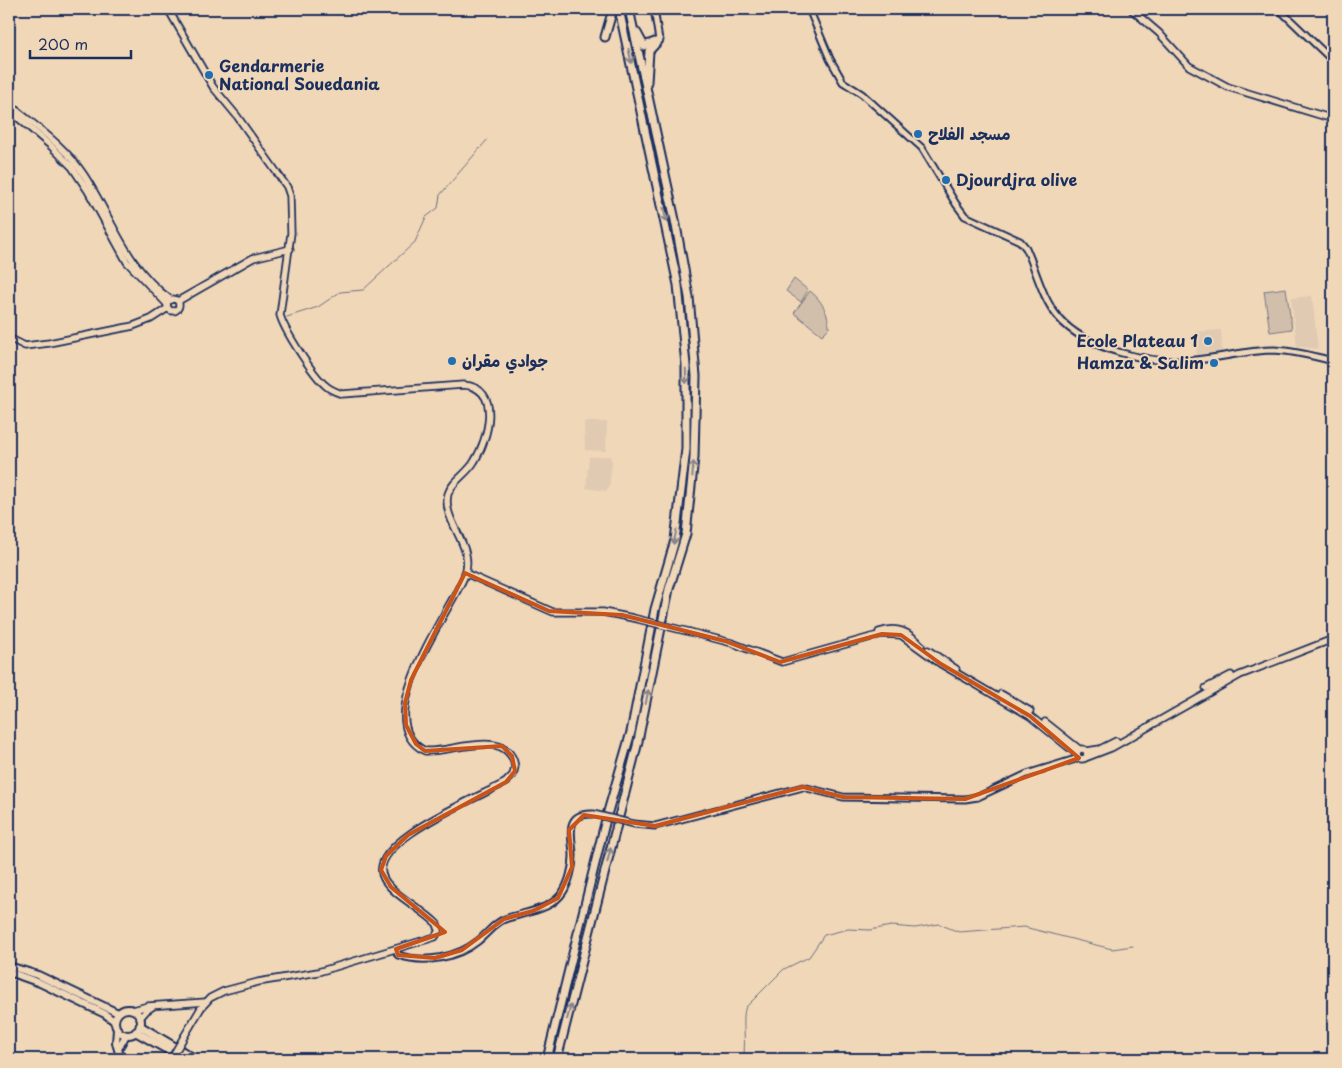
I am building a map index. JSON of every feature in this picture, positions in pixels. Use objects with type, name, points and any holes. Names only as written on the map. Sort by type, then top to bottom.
[{"type":"highway","points":[[605,37],[612,9]]},
{"type":"highway","points":[[546,1059],[607,815],[631,732],[655,609],[675,540],[686,449],[686,365],[678,285],[619,9]]},
{"type":"highway","points":[[557,1059],[637,746],[669,589],[686,534],[693,475],[696,376],[689,297],[675,220],[629,9]]},
{"type":"highway","points":[[630,17],[644,46],[659,40]]},
{"type":"highway","points":[[647,92],[649,51],[659,40]]},
{"type":"highway","points":[[139,1025],[184,1059]]},
{"type":"highway","points":[[139,1025],[195,1059]]},
{"type":"main road","points":[[168,9],[213,87],[249,132],[287,187],[291,214],[290,249],[280,306],[281,319],[314,373],[325,386],[342,394],[470,385],[480,390],[486,398],[490,412],[482,445],[470,469],[450,489],[447,501],[467,556],[465,573],[411,680],[405,703],[406,726],[416,744],[425,751],[472,745],[498,745],[509,752],[515,767],[513,775],[506,782],[408,835],[383,861],[381,870],[385,881],[431,917],[439,927],[439,933],[435,937],[318,972],[237,986],[215,995],[197,1013],[171,1059]]},
{"type":"main road","points":[[1131,9],[1159,33],[1189,66],[1228,87],[1333,119]]},
{"type":"main road","points":[[9,104],[71,158],[88,181],[129,257],[169,304]]},
{"type":"main road","points":[[9,110],[72,167],[88,191],[127,262],[176,310],[179,306],[178,301]]},
{"type":"main road","points":[[9,338],[25,346],[133,326],[151,319],[169,304],[178,301],[253,258],[290,249]]},
{"type":"main road","points":[[465,573],[553,612],[603,612],[633,618],[732,644],[773,660],[886,630],[902,630],[954,668],[1029,710],[1081,754],[1111,748],[1240,675],[1333,637]]},
{"type":"main road","points":[[9,966],[38,976],[118,1013]]},
{"type":"main road","points":[[9,972],[40,983],[105,1014],[114,1022],[117,1029],[116,1043],[120,1056]]},
{"type":"main road","points":[[114,1022],[118,1013],[127,1008],[133,1010],[154,1006],[206,1002]]},
{"type":"main road","points":[[120,1056],[119,1044],[126,1035],[139,1025],[146,1011],[154,1006]]},
{"type":"main road","points":[[133,1010],[139,1025]]},
{"type":"main road","points":[[117,1029],[126,1035]]},
{"type":"street","points":[[654,9],[659,40]]},
{"type":"street","points":[[809,9],[830,59],[843,82],[862,94],[922,148],[965,216],[1020,241],[1027,251],[1052,309],[1069,328],[1091,342],[1149,359],[1192,361],[1272,350],[1290,351],[1333,361]]},
{"type":"street","points":[[1280,9],[1333,61]]},
{"type":"street","points":[[396,949],[398,955],[408,958],[435,958],[448,955],[477,942],[504,920],[551,903],[562,893],[572,867],[573,853],[569,830],[584,815],[594,814],[634,824],[655,826],[803,787],[843,797],[965,799],[978,797],[1028,774],[1081,754]]},
{"type":"highlighted area","points":[[465,573],[549,611],[622,615],[725,641],[780,662],[882,634],[901,635],[941,664],[1030,716],[1079,758],[965,799],[843,797],[803,787],[655,826],[584,815],[569,830],[572,867],[558,898],[533,911],[504,919],[462,950],[435,958],[398,955],[396,949],[445,932],[391,887],[381,870],[386,856],[408,835],[506,782],[515,771],[512,756],[502,746],[425,751],[416,744],[406,725],[405,703],[411,680]]},
{"type":"shaded area","points":[[794,279],[808,290],[801,302],[786,291]]},
{"type":"shaded area","points":[[1286,288],[1292,329],[1270,332],[1264,291]]},
{"type":"shaded area","points":[[810,291],[821,303],[828,317],[829,328],[822,335],[794,313]]},
{"type":"shaded area","points":[[1312,296],[1318,349],[1297,346],[1291,298]]},
{"type":"shaded area","name":"Ecole Plateau 1","points":[[1221,330],[1222,352],[1197,354],[1194,332]]},
{"type":"shaded area","points":[[584,422],[607,422],[606,451],[585,450]]},
{"type":"shaded area","points":[[610,456],[612,463],[609,488],[606,491],[586,488],[589,457]]},
{"type":"waterway","points":[[287,317],[318,307],[340,292],[363,290],[415,242],[426,217],[438,208],[440,195],[487,140]]},
{"type":"waterway","points":[[743,1059],[746,1007],[784,969],[809,957],[824,935],[848,929],[870,930],[891,926],[915,928],[939,924],[959,932],[1024,927],[1112,949],[1133,946]]},
{"type":"place","name":"Gendarmerie National Souedania","points":[[209,75]]},
{"type":"place","name":"مسجد الفلاح","points":[[918,134]]},
{"type":"place","name":"Djourdjra olive","points":[[946,180]]},
{"type":"place","name":"Ecole Plateau 1","points":[[1208,341]]},
{"type":"place","name":"جوادي مقران","points":[[452,361]]},
{"type":"place","name":"Hamza & Salim","points":[[1214,363]]}]
